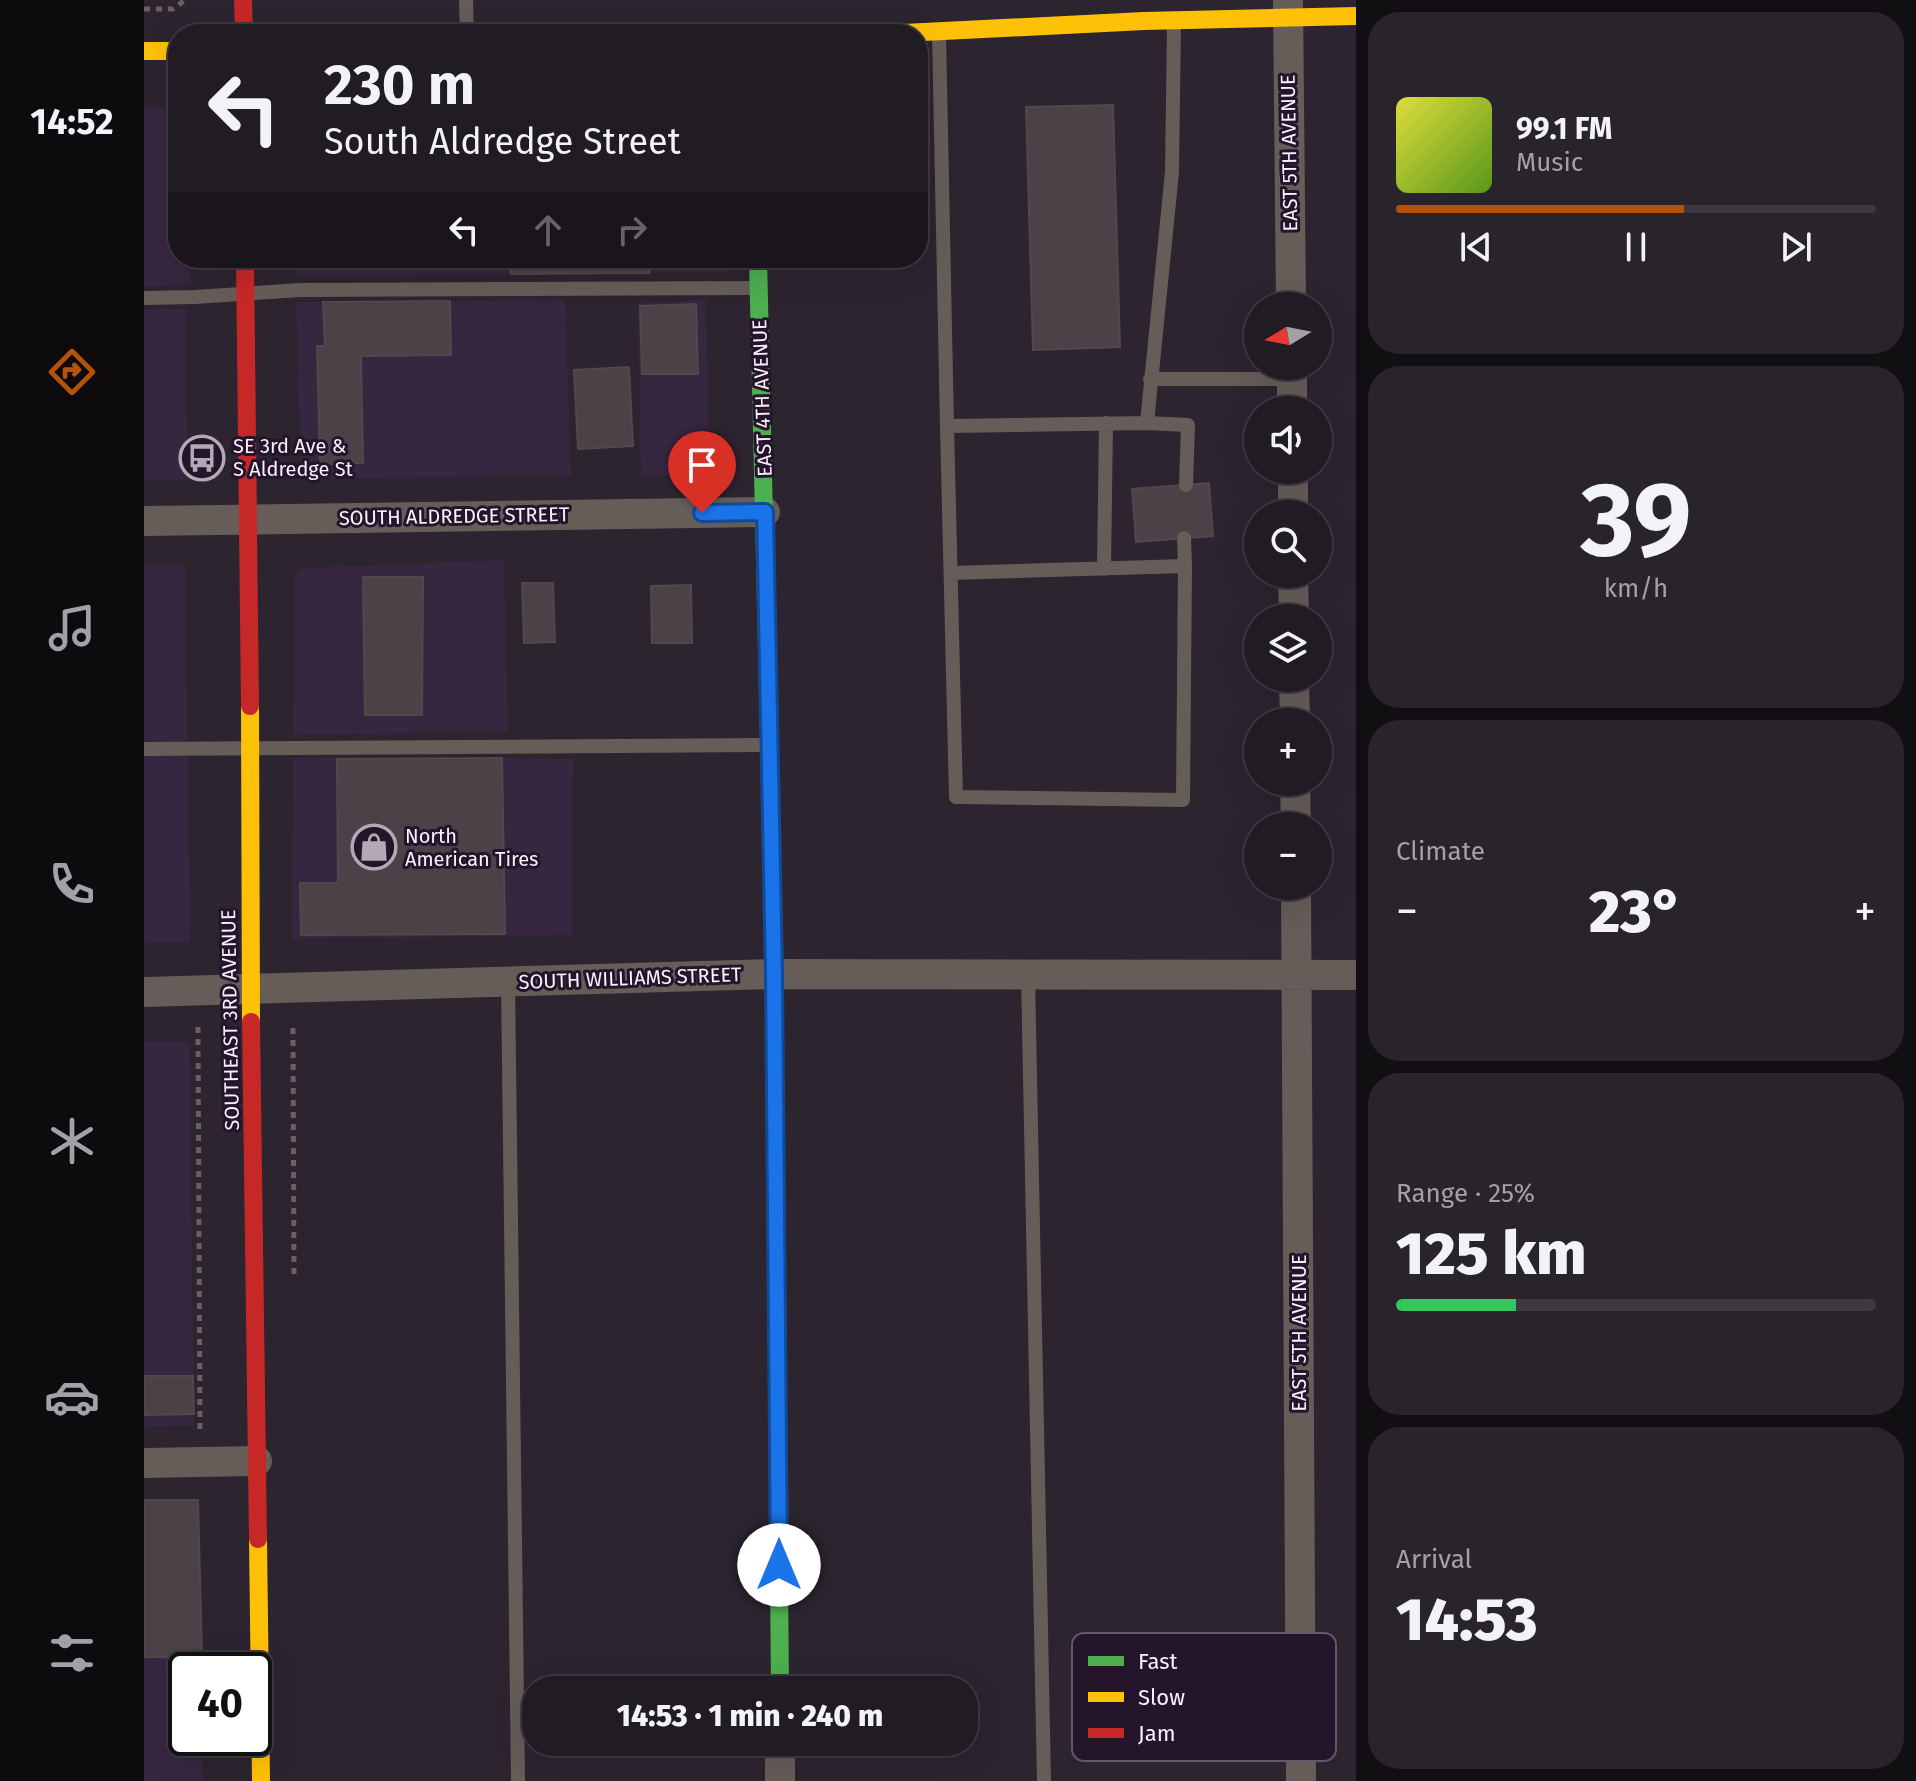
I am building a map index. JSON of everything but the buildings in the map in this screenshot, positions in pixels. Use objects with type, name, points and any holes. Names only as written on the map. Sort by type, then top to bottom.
[{"type":"main road","points":[[243,0],[244,24]]},
{"type":"main road","points":[[928,32],[1174,20],[1288,9],[1356,16]]},
{"type":"main road","points":[[144,51],[168,51]]},
{"type":"main road","name":"SOUTHEAST 3RD AVENUE","points":[[245,268],[261,1781]]},
{"type":"main road","name":"EAST 4TH AVENUE","points":[[758,268],[774,974],[780,1676]]},
{"type":"street","name":"EAST 5TH AVENUE","points":[[1288,9],[1291,292]]},
{"type":"street","name":"SOUTH ALDREDGE STREET","points":[[144,521],[765,512]]},
{"type":"street","name":"EAST 5TH AVENUE","points":[[1296,900],[1300,1633]]},
{"type":"street","name":"SOUTH WILLIAMS STREET","points":[[144,992],[774,974],[1356,975]]},
{"type":"street","points":[[144,1463],[257,1461]]},
{"type":"street","points":[[780,1756],[780,1781]]},
{"type":"street","name":"EAST 5TH AVENUE","points":[[1301,1761],[1301,1781]]},
{"type":"lane","points":[[466,0],[467,24]]},
{"type":"lane","points":[[1147,423],[1172,172],[1174,20]]},
{"type":"lane","points":[[939,31],[956,797],[1183,800],[1184,538]]},
{"type":"lane","points":[[144,298],[300,290],[759,288]]},
{"type":"lane","points":[[1150,379],[1244,375]]},
{"type":"lane","points":[[1104,569],[1106,423]]},
{"type":"lane","points":[[947,426],[1188,425],[1186,485]]},
{"type":"lane","points":[[951,573],[1185,566]]},
{"type":"lane","points":[[144,749],[770,745]]},
{"type":"lane","points":[[1028,975],[1044,1781]]},
{"type":"lane","points":[[508,982],[518,1781]]},
{"type":"path","points":[[144,9],[173,9],[185,0]]},
{"type":"path","points":[[198,1027],[200,1462]]},
{"type":"shaded area","points":[[144,107],[160,107],[168,111],[168,268],[191,268],[191,285],[144,286]]},
{"type":"shaded area","points":[[297,268],[729,268],[729,273],[297,277]]},
{"type":"shaded area","points":[[565,300],[571,476],[311,478],[301,468],[296,302]]},
{"type":"shaded area","points":[[706,300],[710,474],[641,477],[638,303]]},
{"type":"shaded area","points":[[144,309],[186,309],[187,480],[144,480]]},
{"type":"shaded area","points":[[504,560],[508,731],[293,735],[295,574],[298,571],[303,568]]},
{"type":"shaded area","points":[[185,564],[190,942],[144,943],[144,565]]},
{"type":"shaded area","points":[[293,758],[573,759],[572,935],[292,939]]},
{"type":"shaded area","points":[[144,1042],[189,1042],[194,1426],[144,1427]]},
{"type":"shaded area","points":[[144,1500],[198,1500],[202,1652],[168,1652],[168,1756],[203,1756],[203,1781],[144,1781]]},
{"type":"traffic: fast","points":[[758,268],[769,733]]},
{"type":"traffic: fast","points":[[776,1233],[780,1676]]},
{"type":"traffic: slow","points":[[928,32],[1144,21],[1356,16]]},
{"type":"traffic: slow","points":[[144,51],[168,51]]},
{"type":"traffic: slow","points":[[250,706],[251,1022]]},
{"type":"traffic: slow","points":[[258,1539],[261,1781]]},
{"type":"traffic: jam","points":[[243,0],[244,24]]},
{"type":"traffic: jam","points":[[245,268],[250,706]]},
{"type":"traffic: jam","points":[[769,733],[776,1233]]},
{"type":"traffic: jam","points":[[251,1022],[258,1539]]},
{"type":"place","name":"SE 3rd Ave & S Aldredge St","points":[[202,458]]},
{"type":"place","name":"North American Tires","points":[[374,847]]},
{"type":"route","points":[[702,513],[765,512],[774,974],[779,1565]]}]
